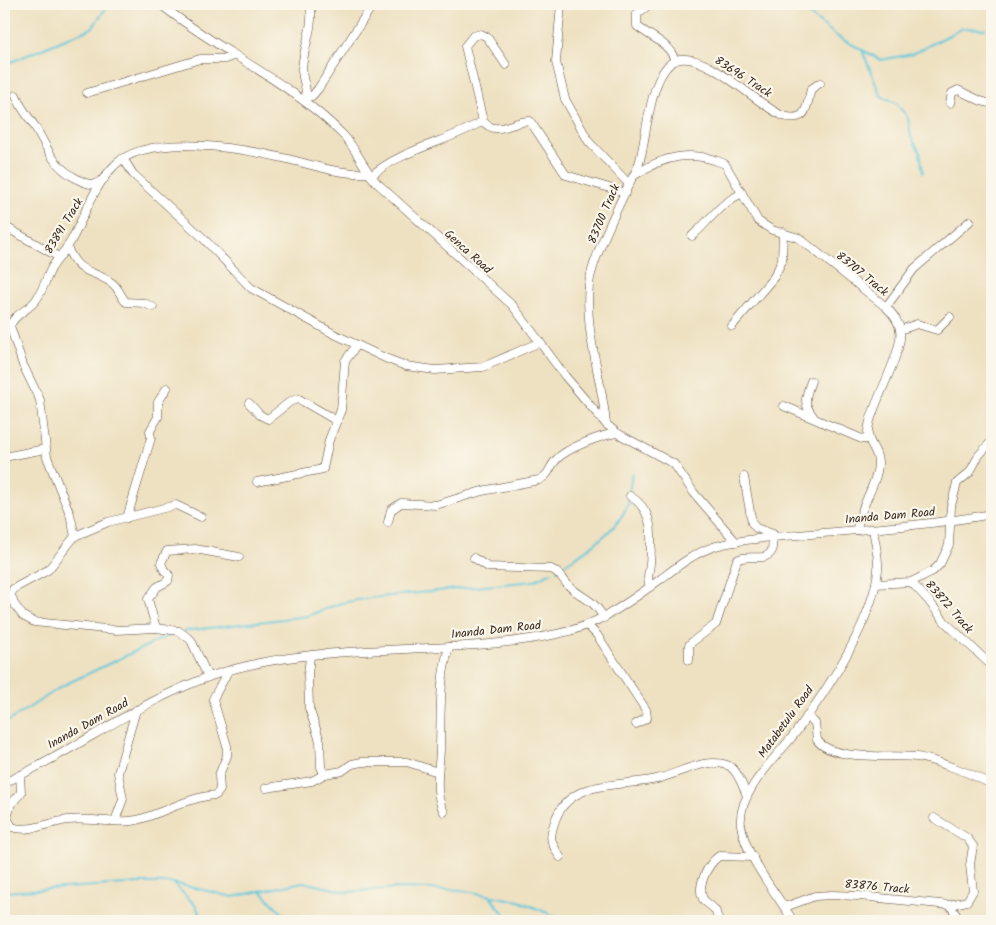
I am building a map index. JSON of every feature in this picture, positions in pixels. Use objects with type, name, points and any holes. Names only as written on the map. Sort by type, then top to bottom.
[{"type":"street","name":"Genca Road","points":[[160,4],[195,31],[306,100],[343,136],[369,175],[437,239],[513,306],[606,424],[617,433],[674,464],[694,493],[736,542]]},
{"type":"street","points":[[310,4],[311,16],[302,69],[306,100],[318,89],[373,4]]},
{"type":"street","name":"83700 Track","points":[[561,4],[556,62],[566,99],[589,142],[629,184],[591,274],[589,286],[593,355],[606,424]]},
{"type":"street","points":[[629,184],[640,162],[655,89],[662,73],[674,61],[673,53],[664,44],[649,36],[637,26],[637,14],[646,7]]},
{"type":"street","points":[[506,65],[487,37],[481,34],[473,36],[465,46],[483,121],[494,129],[530,121],[566,175],[626,193]]},
{"type":"street","points":[[88,93],[200,59],[225,59],[235,55]]},
{"type":"street","name":"83696 Track","points":[[674,61],[686,59],[710,67],[778,114],[789,117],[798,117],[804,113],[811,89],[820,83]]},
{"type":"street","points":[[950,103],[952,93],[956,90],[992,104]]},
{"type":"street","points":[[16,95],[19,104],[34,125],[50,156],[61,169],[92,185],[97,184],[106,177]]},
{"type":"street","points":[[369,175],[389,162],[461,133],[483,121]]},
{"type":"street","name":"83891 Track","points":[[75,536],[70,514],[50,467],[45,450],[40,400],[23,365],[10,326],[15,317],[36,299],[115,164],[139,151],[158,148],[219,148],[272,155],[340,173],[369,175]]},
{"type":"street","name":"83707 Track","points":[[635,175],[653,163],[669,157],[692,156],[724,164],[729,169],[758,221],[772,230],[791,234],[808,245],[886,307],[897,320],[900,330]]},
{"type":"street","points":[[123,158],[133,174],[201,236],[251,288],[266,298],[357,345],[406,366],[435,370],[483,367],[540,342]]},
{"type":"street","points":[[692,236],[704,226],[712,213],[742,193]]},
{"type":"street","points":[[886,307],[914,269],[970,221]]},
{"type":"street","points":[[4,226],[59,257]]},
{"type":"street","points":[[732,326],[774,277],[782,261],[783,232]]},
{"type":"street","points":[[67,246],[77,266],[111,282],[117,287],[126,302],[144,303],[154,307]]},
{"type":"street","points":[[857,530],[861,512],[878,465],[876,453],[868,438],[868,424],[898,347],[900,330],[917,324],[937,330],[950,317]]},
{"type":"street","points":[[257,482],[322,470],[329,440],[337,421],[342,401],[345,361],[357,345]]},
{"type":"street","points":[[811,381],[804,401],[806,408],[815,417]]},
{"type":"street","points":[[126,518],[151,438],[150,431],[158,416],[158,402],[167,388]]},
{"type":"street","points":[[249,403],[260,415],[268,419],[291,401],[299,399],[337,421]]},
{"type":"street","points":[[784,406],[815,417],[862,439],[868,438]]},
{"type":"street","points":[[388,522],[394,507],[401,504],[436,505],[482,491],[539,480],[546,476],[558,457],[598,437],[617,433]]},
{"type":"street","points":[[876,584],[911,582],[933,571],[943,559],[949,545],[952,521],[951,506],[957,483],[970,472],[979,455],[992,441]]},
{"type":"street","points":[[4,456],[45,450]]},
{"type":"street","points":[[689,660],[692,642],[716,624],[737,560],[769,556],[772,551],[774,538],[771,532],[756,528],[752,522],[744,477]]},
{"type":"street","points":[[630,496],[640,502],[648,514],[650,565],[647,575],[650,587]]},
{"type":"street","points":[[201,517],[176,505],[108,522],[75,536],[48,570],[8,593],[23,616],[34,622],[116,630],[156,628],[178,631],[188,637],[208,677]]},
{"type":"street","name":"Inanda Dam Road","points":[[4,783],[161,697],[208,677],[228,671],[310,656],[517,641],[557,634],[604,618],[697,554],[714,547],[736,542],[952,521],[992,514]]},
{"type":"street","name":"Matabetulu Road","points":[[793,921],[753,856],[741,826],[741,817],[747,796],[807,716],[851,644],[869,608],[878,569],[874,529]]},
{"type":"street","points":[[156,628],[148,599],[157,587],[168,580],[169,575],[161,563],[167,551],[194,549],[239,557]]},
{"type":"street","points":[[474,558],[488,567],[542,567],[556,571],[569,586],[594,602],[604,618]]},
{"type":"street","name":"83872 Track","points":[[911,582],[925,596],[945,622],[992,666]]},
{"type":"street","points":[[588,625],[646,710],[647,718],[636,724]]},
{"type":"street","points":[[444,812],[440,802],[438,772],[442,671],[449,647]]},
{"type":"street","points":[[310,656],[308,675],[309,708],[320,741],[321,767],[324,774]]},
{"type":"street","points":[[20,775],[21,793],[11,804],[7,815],[12,827],[16,829],[79,819],[136,820],[177,804],[218,793],[220,775],[227,756],[228,746],[213,699],[228,671]]},
{"type":"street","points":[[115,821],[123,799],[118,773],[136,710]]},
{"type":"street","points":[[807,716],[815,723],[817,740],[827,749],[866,756],[925,759],[983,779],[992,785]]},
{"type":"street","points":[[266,788],[312,781],[324,774],[342,771],[352,764],[376,761],[407,762],[438,772]]},
{"type":"street","points":[[560,857],[551,840],[551,832],[560,808],[594,786],[637,783],[677,774],[700,765],[719,763],[733,769],[747,796]]},
{"type":"street","points":[[934,818],[967,838],[974,850],[970,865],[973,886],[971,896],[967,901],[950,905],[960,921]]},
{"type":"street","points":[[719,921],[716,911],[703,898],[703,882],[708,868],[719,856],[753,856]]},
{"type":"street","name":"83876 Track","points":[[785,907],[815,896],[832,895],[950,905]]},
{"type":"waterway","points":[[4,65],[92,28],[109,4]]},
{"type":"waterway","points":[[796,4],[838,37],[881,60],[912,54],[963,28],[985,29]]},
{"type":"waterway","points":[[862,50],[881,96],[896,103],[908,118],[911,137],[920,152],[923,172]]},
{"type":"waterway","points":[[629,493],[632,473]]},
{"type":"waterway","points":[[557,570],[611,530],[626,509],[629,498]]},
{"type":"waterway","points":[[184,631],[307,616],[341,603],[370,598],[533,581],[552,572]]},
{"type":"waterway","points":[[4,724],[64,685],[174,633]]},
{"type":"waterway","points":[[4,892],[140,883],[173,883],[233,897],[303,882],[347,892],[399,888],[461,890],[519,901],[567,921]]},
{"type":"waterway","points":[[174,884],[196,906],[203,921]]},
{"type":"waterway","points":[[260,890],[284,915],[308,921]]},
{"type":"waterway","points":[[491,898],[510,921]]}]
